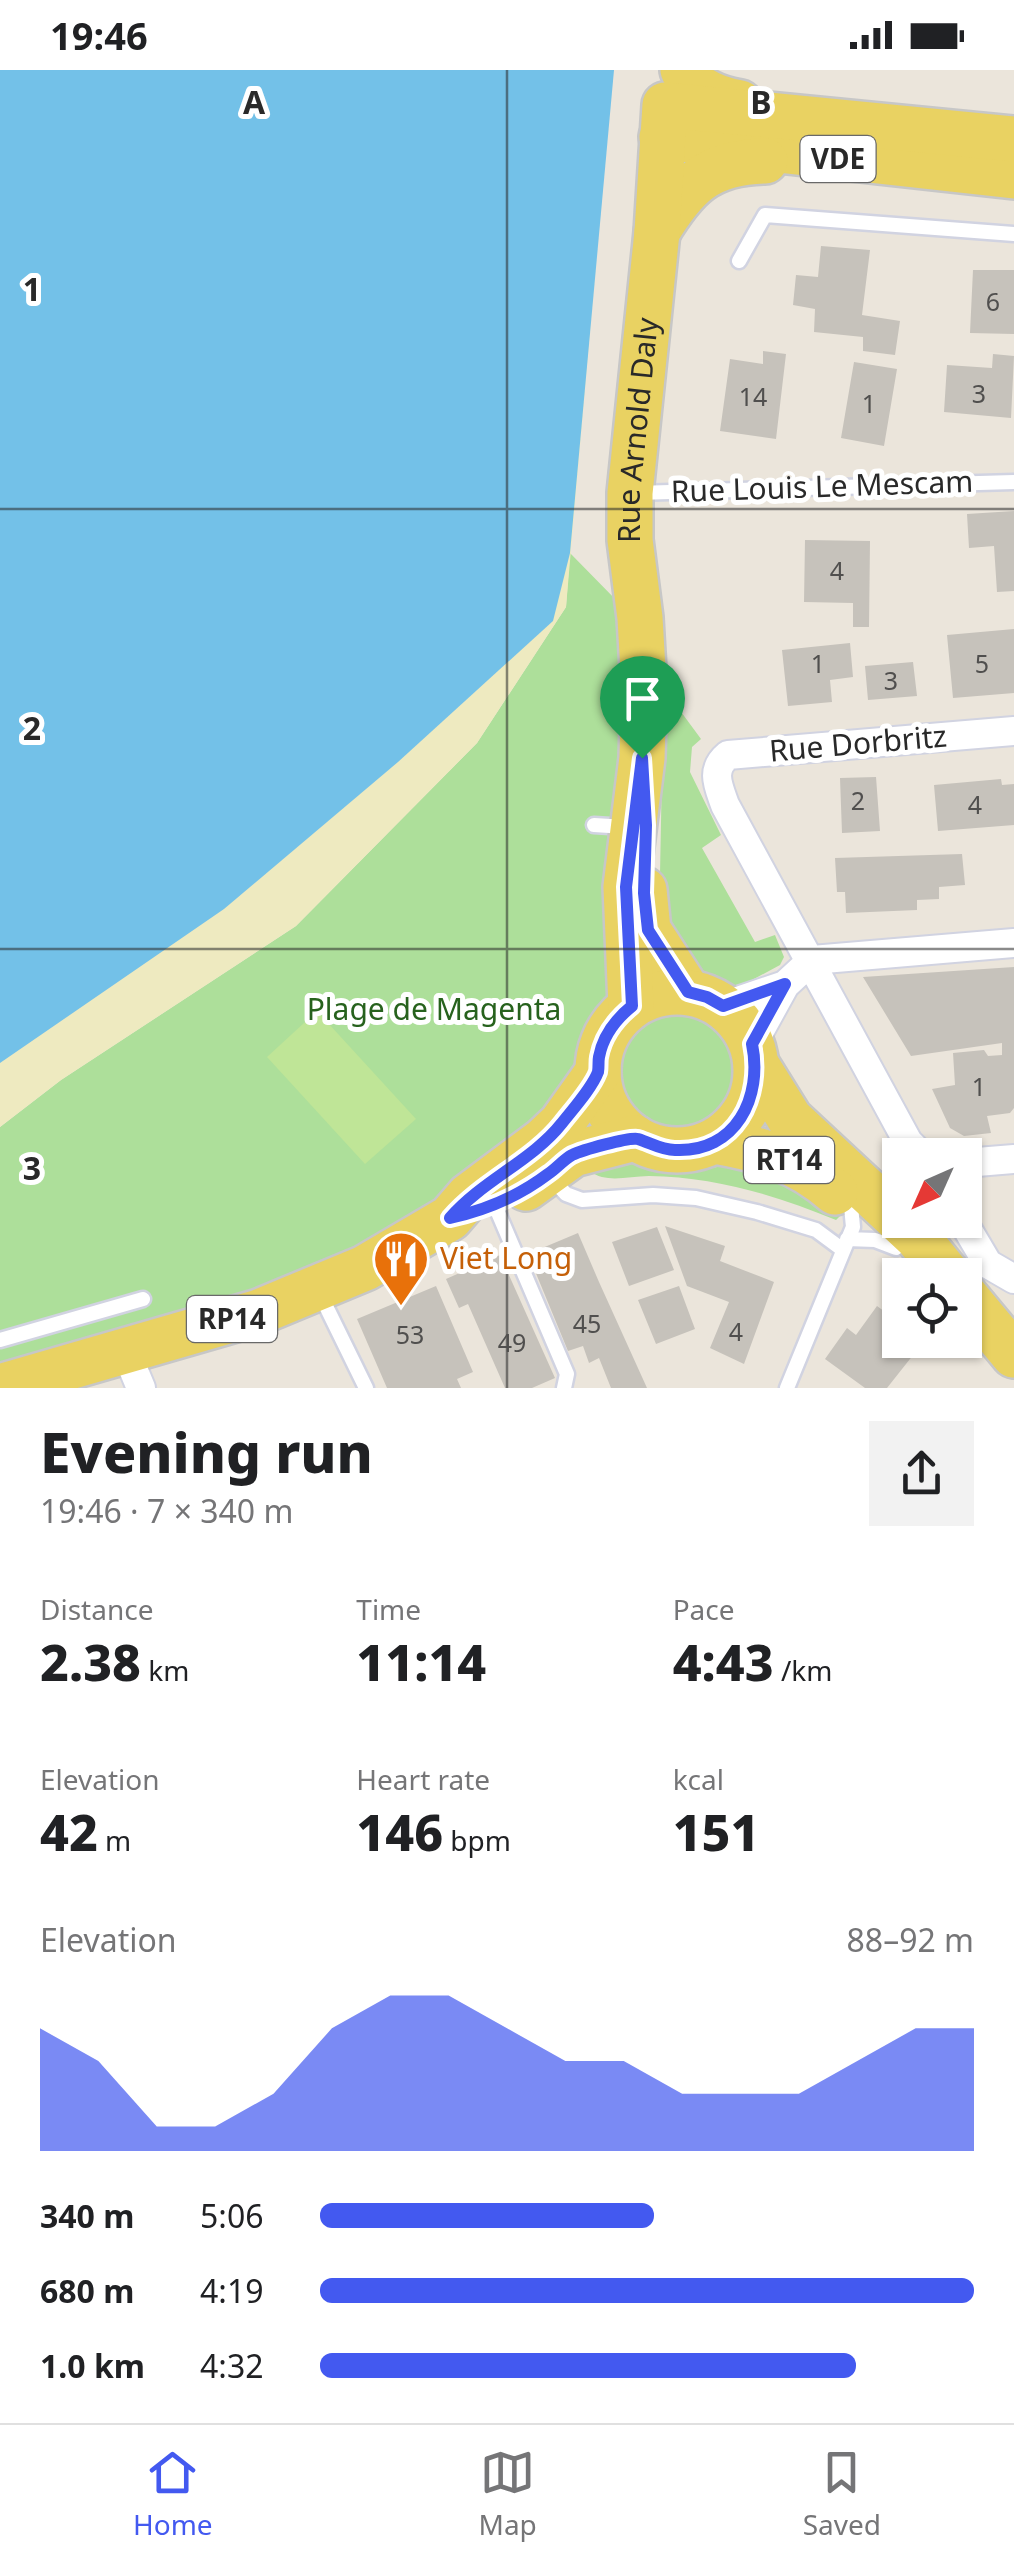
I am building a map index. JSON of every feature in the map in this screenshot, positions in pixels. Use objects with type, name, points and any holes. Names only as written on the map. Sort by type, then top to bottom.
[{"type":"main road","name":"VDE","points":[[670,104],[1014,176]]},
{"type":"main road","name":"Rue Arnold Daly","points":[[670,104],[630,493],[630,540],[644,687],[644,893],[648,930],[706,999]]},
{"type":"main road","name":"VDE","points":[[840,141],[1014,139]]},
{"type":"main road","points":[[657,232],[696,179],[745,162],[840,141]]},
{"type":"main road","name":"Rue Arnold Daly","points":[[632,1006],[626,887],[612,826],[642,758]]},
{"type":"main road","points":[[668,992],[706,999],[736,1017],[754,1056],[754,1089],[746,1110],[733,1128],[715,1141],[695,1148],[674,1150],[635,1138],[608,1110],[598,1072],[606,1035],[617,1018],[649,996],[668,992]]},
{"type":"main road","name":"RT14","points":[[754,1056],[790,1119],[917,1237],[934,1258]]},
{"type":"main road","points":[[490,1194],[556,1130],[598,1072]]},
{"type":"main road","points":[[490,1194],[548,1174],[573,1154],[635,1138]]},
{"type":"main road","name":"RT14","points":[[715,1141],[788,1159],[823,1181],[847,1232],[899,1258]]},
{"type":"main road","name":"RP14","points":[[0,1387],[133,1370],[365,1268],[490,1194]]},
{"type":"main road","points":[[982,1316],[1014,1355]]},
{"type":"main road","points":[[982,1356],[1006,1388]]},
{"type":"street","name":"Rue Dorbritz","points":[[812,960],[725,806],[716,777],[718,764],[728,754],[1014,732]]},
{"type":"street","points":[[754,1056],[785,984],[812,960],[1014,943]]},
{"type":"street","points":[[812,960],[906,1138]]},
{"type":"street","points":[[706,999],[785,984]]},
{"type":"street","points":[[982,1162],[1014,1159]]},
{"type":"street","points":[[973,1238],[988,1264],[1014,1280]]},
{"type":"lane","points":[[739,260],[765,215],[1014,234]]},
{"type":"lane","name":"Rue Louis Le Mescam","points":[[630,493],[1014,482]]},
{"type":"lane","points":[[548,1174],[566,1194],[582,1200],[696,1198],[816,1230],[847,1232],[787,1388]]},
{"type":"lane","points":[[490,1194],[567,1374],[564,1388]]},
{"type":"lane","points":[[317,1288],[366,1388]]},
{"type":"lane","points":[[0,1340],[144,1299]]},
{"type":"green space","name":"Plage de Magenta","points":[[570,553],[620,604],[624,698],[611,987],[568,1095],[461,1191],[311,1273],[0,1367],[0,1127],[61,1080],[296,926],[477,743],[566,607]]},
{"type":"green space","points":[[676,705],[701,739],[692,747],[690,772],[721,835],[702,848],[755,942],[775,935],[784,957],[780,965],[739,987],[686,963],[663,924],[663,718]]},
{"type":"green space","points":[[317,1011],[416,1119],[365,1164],[267,1057]]},
{"type":"green space","points":[[677,1012],[700,1016],[720,1029],[733,1049],[737,1072],[733,1095],[720,1115],[700,1128],[677,1132],[654,1128],[634,1115],[621,1095],[617,1072],[621,1049],[634,1029],[654,1016]]},
{"type":"green space","points":[[620,1161],[663,1170],[693,1171],[741,1163],[838,1205],[841,1215],[836,1220],[767,1195],[721,1184],[673,1177],[611,1178],[589,1171]]},
{"type":"sand","name":"Plage de Magenta","points":[[596,262],[566,607],[477,743],[296,926],[61,1080],[0,1127],[0,809]]},
{"type":"water","points":[[0,70],[614,70],[570,553],[553,621],[398,762],[224,909],[0,1063]]},
{"type":"building","points":[[821,246],[870,250],[862,315],[900,321],[895,355],[863,351],[863,337],[814,332],[815,309],[793,305],[796,275],[818,277]]},
{"type":"building","points":[[973,270],[1014,270],[1014,334],[970,333]]},
{"type":"building","points":[[763,351],[786,354],[776,439],[720,431],[730,359],[763,364]]},
{"type":"building","points":[[993,354],[1014,356],[1011,418],[944,412],[947,365],[992,368]]},
{"type":"building","points":[[854,362],[897,369],[884,446],[841,438]]},
{"type":"building","points":[[1014,511],[1014,591],[997,592],[994,546],[969,548],[967,514]]},
{"type":"building","points":[[805,540],[870,541],[869,627],[853,627],[853,603],[804,602]]},
{"type":"building","points":[[1014,629],[1014,693],[953,698],[947,635]]},
{"type":"building","points":[[850,643],[853,677],[830,680],[832,702],[788,706],[782,650]]},
{"type":"building","points":[[913,662],[917,696],[868,700],[865,666]]},
{"type":"building","points":[[876,777],[880,831],[842,833],[840,778]]},
{"type":"building","points":[[1001,779],[1002,785],[1014,784],[1014,825],[938,831],[934,785]]},
{"type":"building","points":[[962,854],[965,885],[939,887],[939,899],[917,900],[917,910],[846,913],[845,892],[837,892],[835,858]]},
{"type":"building","points":[[1014,967],[1014,1108],[1010,1113],[987,1116],[991,1133],[964,1136],[950,1128],[932,1089],[955,1085],[953,1053],[984,1050],[988,1056],[1002,1055],[1002,1043],[911,1056],[863,977]]},
{"type":"building","points":[[665,1226],[725,1246],[720,1261],[774,1282],[744,1364],[710,1348],[729,1302],[687,1286]]},
{"type":"building","points":[[657,1227],[674,1270],[629,1286],[612,1242]]},
{"type":"building","points":[[578,1233],[647,1388],[611,1388],[599,1358],[589,1363],[583,1346],[568,1351],[528,1254]]},
{"type":"building","points":[[500,1255],[555,1378],[532,1388],[505,1388],[468,1304],[459,1308],[446,1279]]},
{"type":"building","points":[[436,1286],[473,1372],[457,1379],[461,1388],[387,1388],[357,1319]]},
{"type":"building","points":[[679,1286],[695,1329],[656,1344],[638,1300]]},
{"type":"building","points":[[877,1306],[882,1310],[882,1358],[911,1358],[887,1388],[865,1388],[825,1359],[847,1328],[856,1335]]},
{"type":"place","name":"Viet Long","points":[[401,1308]]},
{"type":"route","points":[[642,758],[648,930],[688,992],[723,1006],[785,984],[752,1044],[756,1066],[754,1089],[746,1110],[733,1128],[715,1141],[674,1150],[635,1138],[573,1154],[525,1189],[476,1212],[450,1218],[469,1196],[562,1124],[598,1072],[606,1035],[617,1018],[632,1006],[626,887],[642,758]]}]
